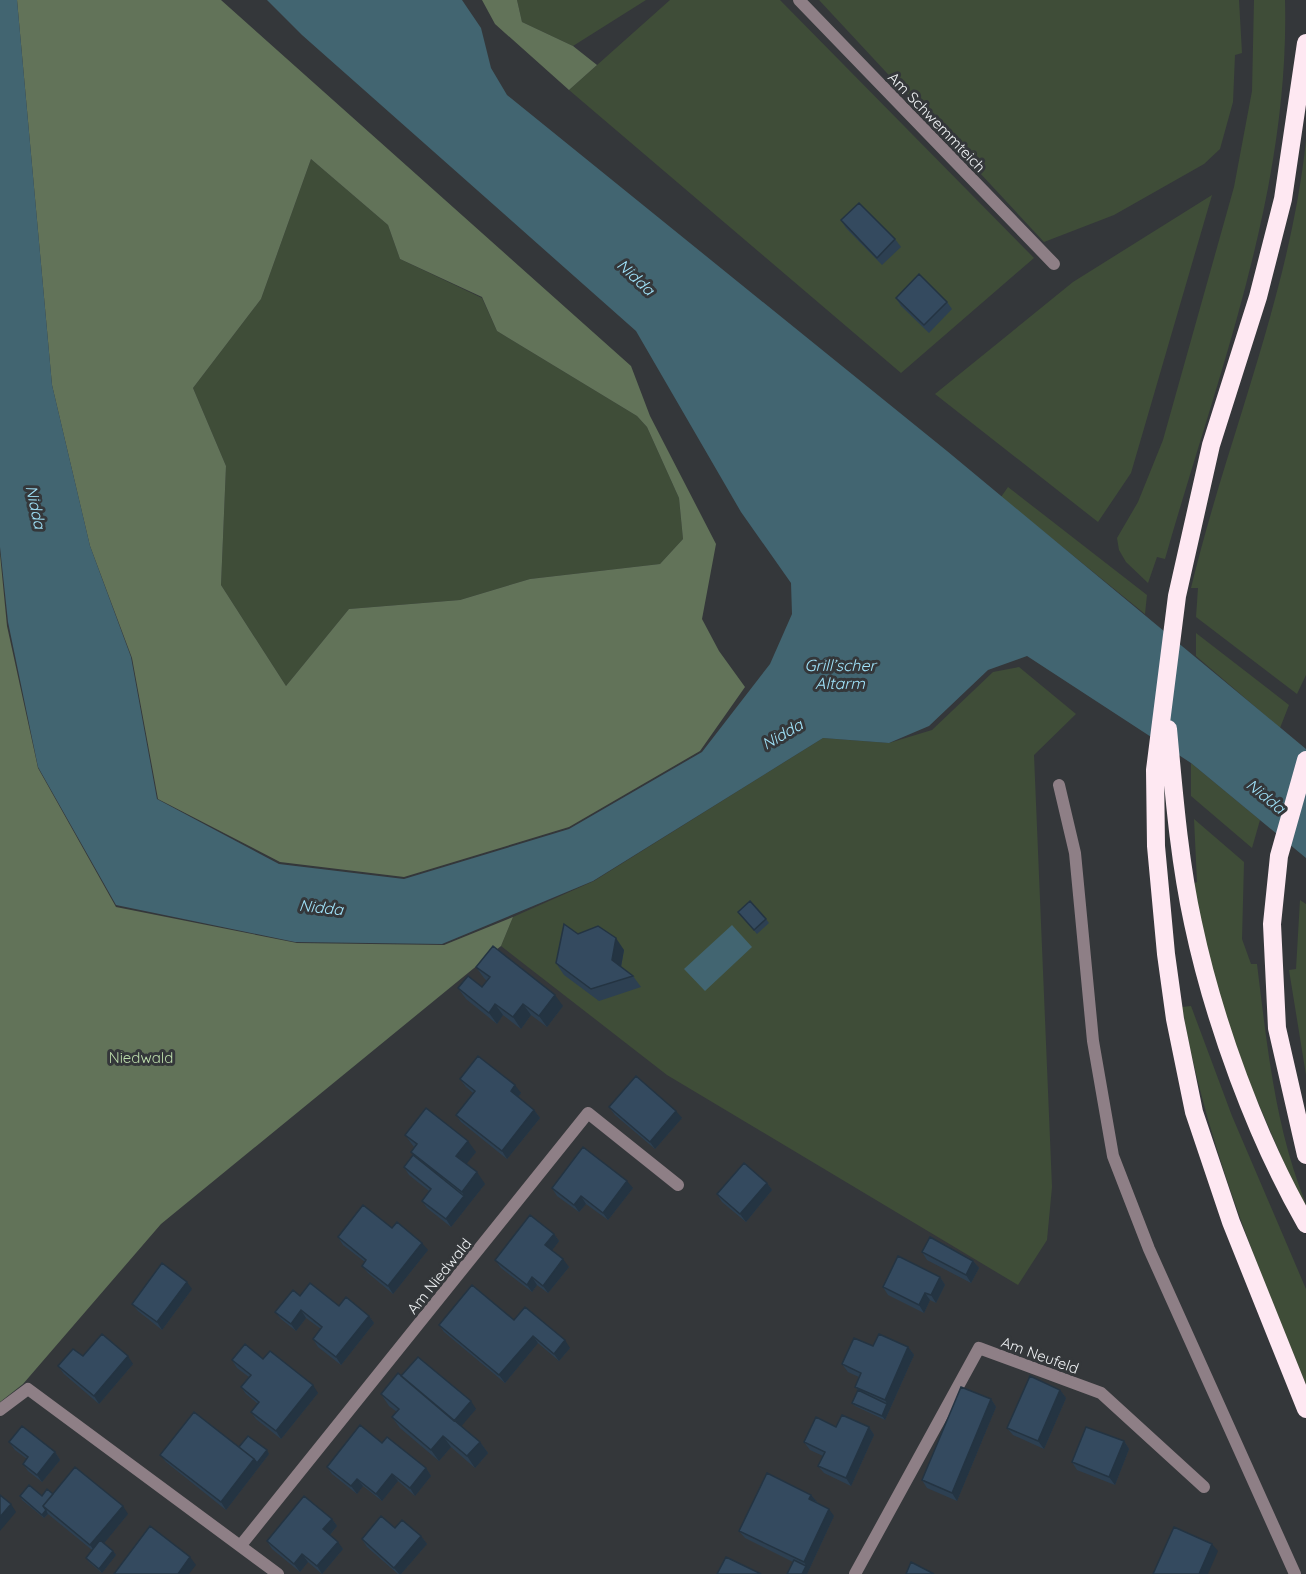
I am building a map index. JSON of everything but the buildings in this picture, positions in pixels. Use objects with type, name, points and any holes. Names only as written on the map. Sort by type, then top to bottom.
[{"type":"highway","points":[[1306,43],[1283,199],[1258,297],[1211,445],[1177,596],[1155,770],[1156,846],[1175,1019],[1194,1112],[1231,1222],[1306,1408]]},
{"type":"highway","points":[[1165,694],[1181,855],[1195,933],[1225,1036],[1256,1119],[1306,1224]]},
{"type":"highway","points":[[1306,760],[1279,856],[1272,924],[1272,969],[1277,1028],[1306,1155]]},
{"type":"street","name":"Am Schwemmteich","points":[[799,0],[1054,264]]},
{"type":"street","points":[[1059,784],[1075,853],[1093,1041],[1113,1156],[1149,1249],[1295,1574]]},
{"type":"street","name":"Am Niedwald","points":[[241,1545],[588,1113],[678,1185]]},
{"type":"street","name":"Am Neufeld","points":[[855,1574],[979,1348],[1101,1393],[1204,1486]]},
{"type":"street","points":[[0,1410],[28,1389],[278,1574]]},
{"type":"green space","points":[[17,0],[221,0],[631,366],[650,416],[716,544],[702,619],[719,651],[745,687],[700,751],[569,827],[404,877],[280,862],[158,799],[132,658],[90,546],[52,385]],"holes":[[[311,159],[388,225],[400,259],[482,297],[497,331],[637,416],[647,427],[679,498],[683,539],[660,564],[530,579],[460,600],[349,609],[286,686],[221,585],[226,466],[193,388],[261,299]]]},
{"type":"green space","points":[[482,0],[517,0],[522,22],[573,46],[597,65],[569,90],[495,24]]},
{"type":"green space","points":[[517,0],[646,0],[573,46],[522,22]]},
{"type":"green space","points":[[670,0],[780,0],[1034,258],[901,373],[569,90]]},
{"type":"green space","points":[[819,0],[1239,0],[1242,53],[1235,55],[1233,102],[1220,149],[1204,164],[1114,215],[1044,242]]},
{"type":"green space","points":[[1254,0],[1285,0],[1283,72],[1276,143],[1263,213],[1227,352],[1165,559],[1157,557],[1148,583],[1126,562],[1119,550],[1117,538],[1138,502],[1163,440],[1234,187],[1252,91]]},
{"type":"green space","points":[[1306,140],[1306,675],[1297,694],[1196,617],[1198,588],[1191,588],[1272,310],[1298,197]]},
{"type":"green space","points":[[311,159],[388,225],[400,259],[482,298],[497,331],[637,416],[647,427],[679,498],[683,539],[660,564],[530,579],[460,600],[349,609],[286,686],[221,585],[226,466],[193,388],[261,299]]},
{"type":"green space","points":[[1212,195],[1131,473],[1098,522],[935,394],[1073,282]]},
{"type":"green space","points":[[1008,487],[1147,595],[1145,614],[1001,497]]},
{"type":"green space","name":"Niedwald","points":[[0,554],[7,626],[38,768],[116,907],[297,943],[444,945],[513,917],[501,946],[161,1224],[23,1384],[0,1402]]},
{"type":"green space","points":[[1196,633],[1289,705],[1280,728],[1196,656]]},
{"type":"green space","points":[[1019,667],[1076,714],[1034,755],[1052,1187],[1047,1240],[1018,1285],[667,1075],[501,946],[513,917],[594,881],[823,738],[889,743],[932,730],[993,672]]},
{"type":"green space","points":[[1191,763],[1260,820],[1252,848],[1191,796]]},
{"type":"green space","points":[[1194,819],[1244,862],[1242,939],[1251,964],[1257,964],[1274,1086],[1287,1146],[1306,1204],[1303,1207],[1250,1084],[1216,991],[1191,885],[1197,882]]},
{"type":"green space","points":[[1300,900],[1306,904],[1306,1075],[1289,970],[1296,969]]},
{"type":"green space","points":[[1191,1006],[1232,1116],[1306,1289],[1306,1385],[1250,1246],[1218,1152],[1192,1056],[1182,1007]]},
{"type":"water","points":[[0,0],[17,0],[52,385],[90,546],[131,657],[157,799],[279,864],[404,879],[569,829],[702,752],[770,664],[792,614],[791,583],[741,512],[636,331],[302,35],[267,0],[462,0],[481,28],[491,68],[507,95],[947,451],[1306,749],[1306,858],[1191,763],[1027,656],[988,670],[929,726],[889,743],[823,738],[593,881],[442,944],[295,942],[116,905],[38,767],[8,622],[0,547]]},
{"type":"water","points":[[732,925],[752,947],[705,991],[684,969]]},
{"type":"water label","name":"Nidda","points":[[636,277]]},
{"type":"water label","name":"Nidda","points":[[36,507]]},
{"type":"water label","name":"Grill’scher Altarm","points":[[840,674]]},
{"type":"water label","name":"Nidda","points":[[782,734]]},
{"type":"water label","name":"Nidda","points":[[1266,796]]},
{"type":"water label","name":"Nidda","points":[[321,907]]}]
